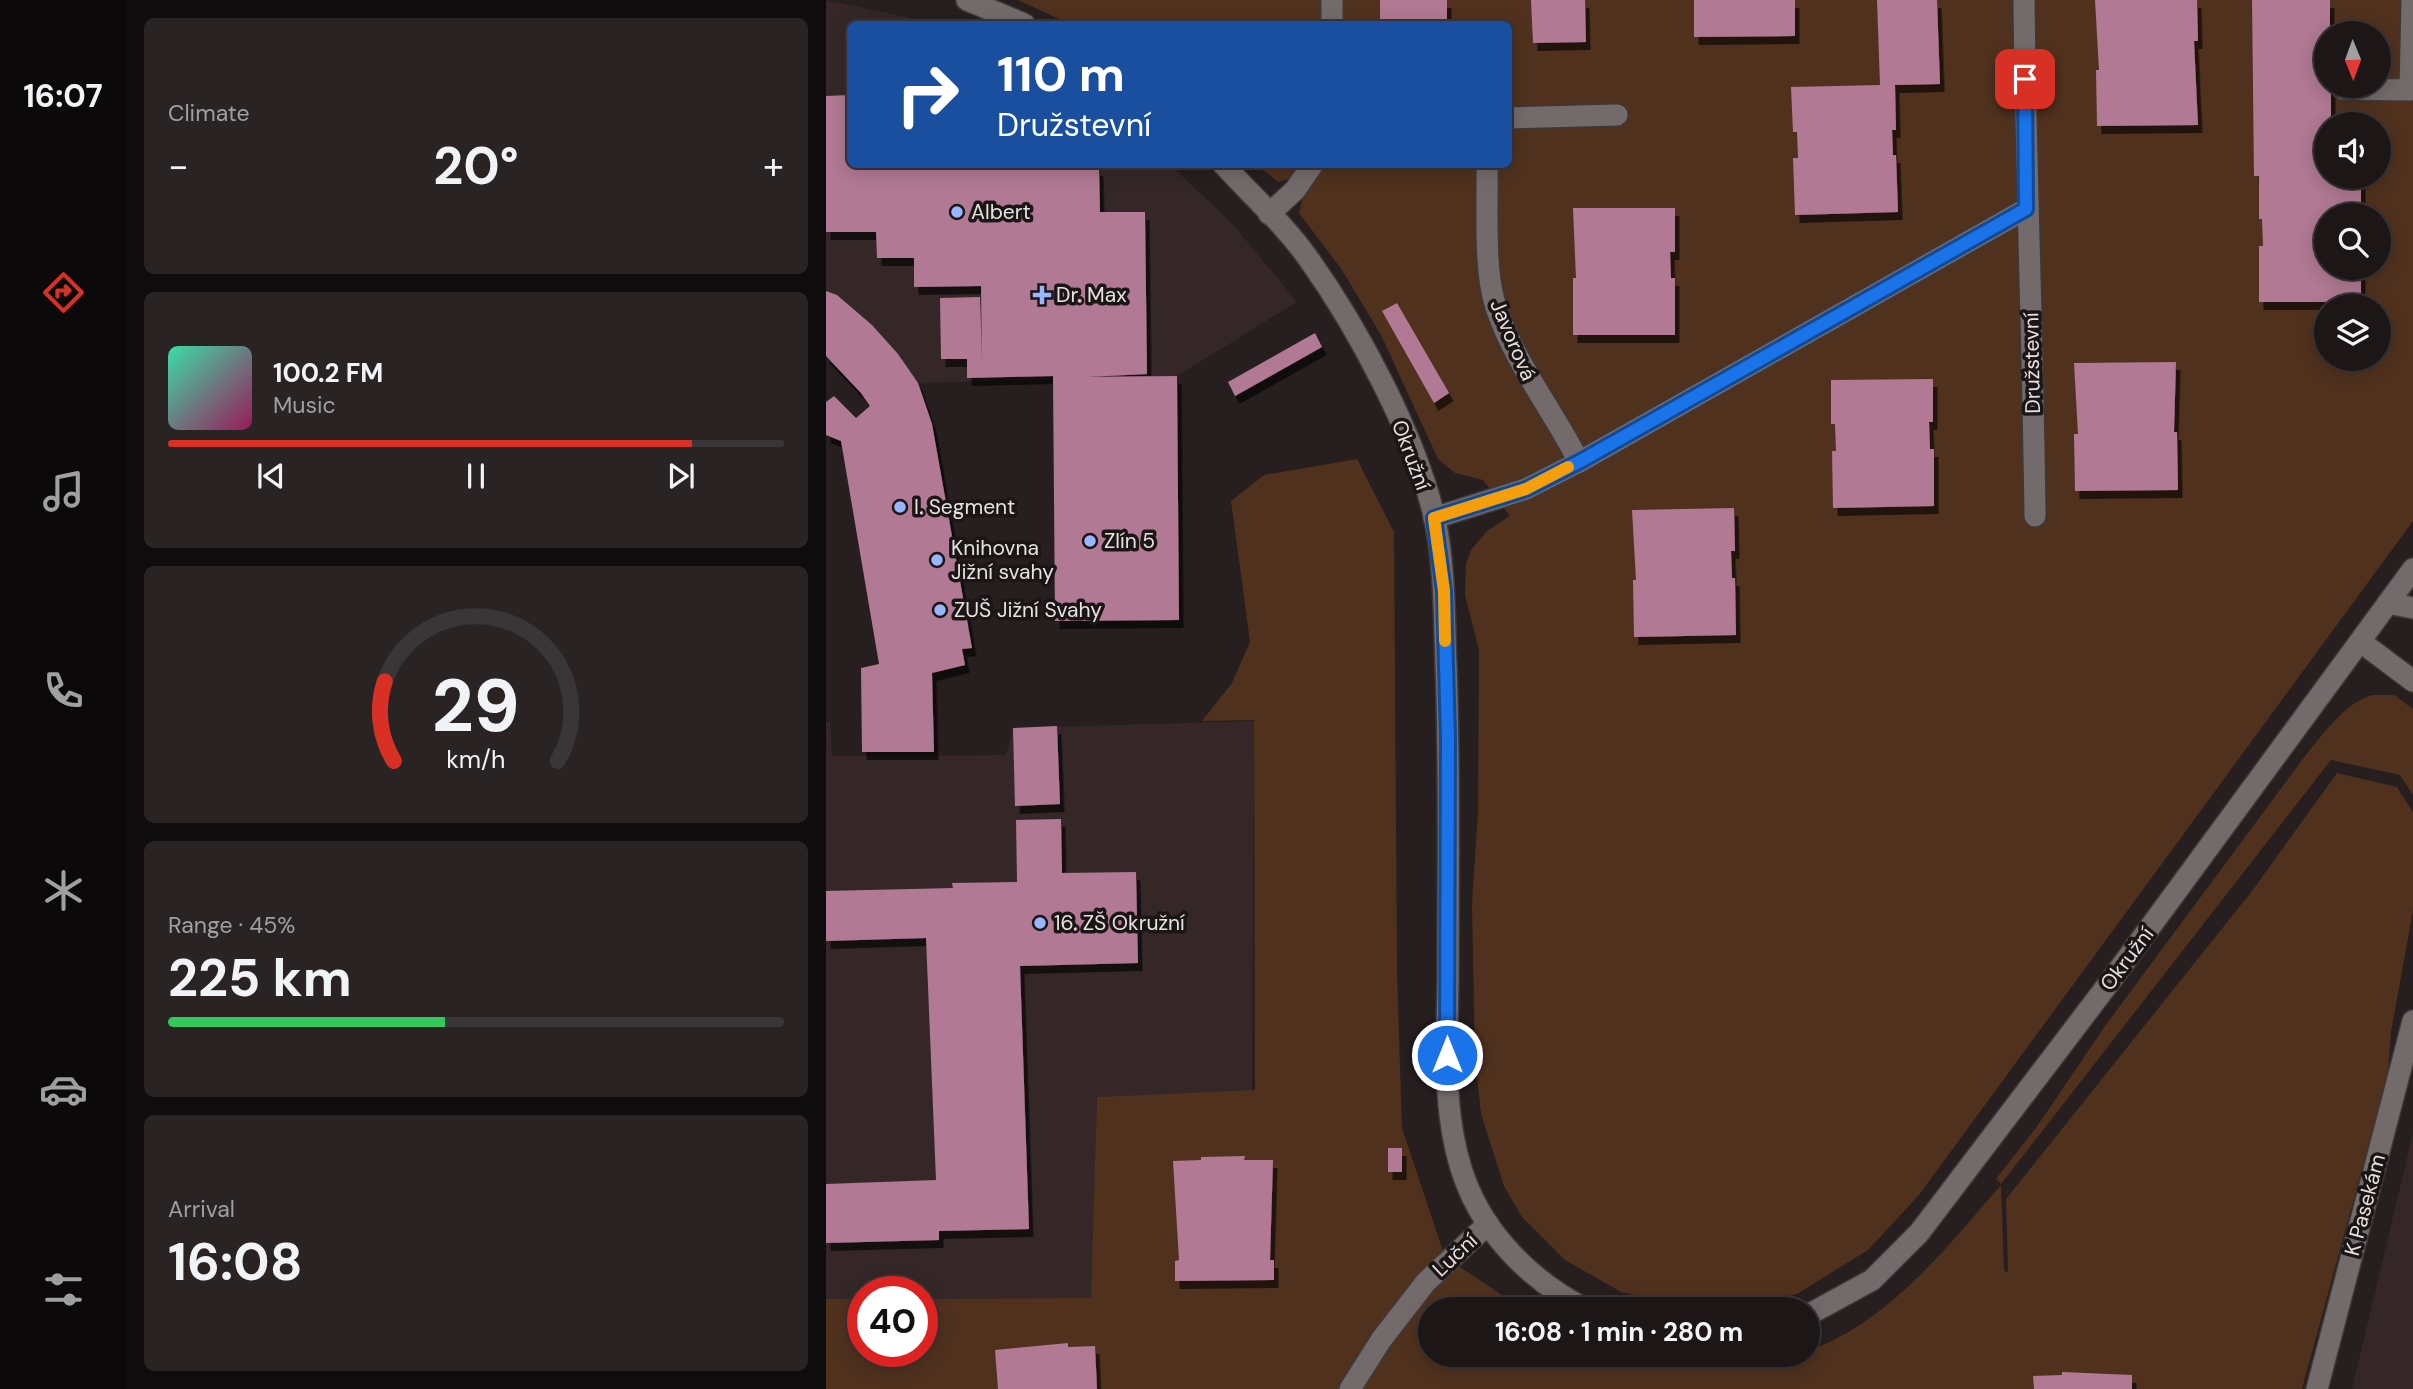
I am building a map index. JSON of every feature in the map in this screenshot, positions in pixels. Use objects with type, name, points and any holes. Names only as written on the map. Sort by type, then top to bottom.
[{"type":"street","points":[[967,0],[1017,21]]},
{"type":"street","points":[[1332,0],[1332,21]]},
{"type":"street","name":"Družstevní","points":[[2024,0],[2026,209],[2032,327],[2035,516]]},
{"type":"street","points":[[2391,90],[2410,90],[2412,0]]},
{"type":"street","points":[[1512,118],[1617,115]]},
{"type":"street","name":"Okružní","points":[[1227,168],[1307,257],[1353,332],[1390,401],[1434,518],[1444,591],[1448,738],[1449,1107],[1465,1179],[1488,1224],[1526,1267],[1569,1297]]},
{"type":"street","points":[[1269,214],[1295,190],[1309,168]]},
{"type":"street","name":"Javorová","points":[[1487,168],[1491,285],[1496,309],[1530,382],[1579,462]]},
{"type":"street","points":[[1434,518],[1526,489],[1579,462],[2026,209]]},
{"type":"street","name":"Okružní","points":[[1820,1308],[1872,1280],[1919,1233],[2413,569]]},
{"type":"street","points":[[2388,603],[2413,608]]},
{"type":"street","points":[[2361,642],[2413,681]]},
{"type":"street","name":"K Pasekám","points":[[2317,1389],[2413,1021]]},
{"type":"street","name":"Luční","points":[[1350,1389],[1381,1340],[1426,1282],[1488,1224]]},
{"type":"shaded area","points":[[826,0],[924,21],[847,21],[847,168],[1173,168],[1231,222],[1297,302],[1177,376],[918,383],[877,330],[837,295],[826,291]]},
{"type":"shaded area","points":[[1018,0],[2413,0],[2413,521],[1919,1195],[1868,1250],[1797,1294],[1783,1297],[1643,1297],[1621,1292],[1565,1260],[1522,1217],[1504,1186],[1481,1114],[1475,1058],[1472,904],[1478,812],[1479,650],[1465,595],[1466,564],[1471,550],[1487,531],[1510,516],[1483,480],[1455,473],[1438,459],[1381,335],[1342,270],[1299,213],[1304,193],[1295,177],[1278,182],[1261,168],[1512,168],[1512,21],[1064,21]]},
{"type":"shaded area","points":[[1357,459],[1394,532],[1397,974],[1402,1128],[1445,1257],[1505,1297],[1418,1297],[1418,1367],[1820,1367],[1820,1346],[1865,1322],[1914,1281],[2001,1185],[2004,1271],[2008,1272],[2006,1199],[2252,891],[2337,773],[2397,787],[2413,812],[2413,910],[2391,1032],[2388,1073],[2302,1389],[826,1389],[826,1299],[847,1299],[847,1367],[938,1367],[938,1299],[1091,1298],[1097,1097],[1255,1090],[1254,720],[1202,721],[1232,683],[1250,642],[1231,501],[1264,475]]},
{"type":"shaded area","points":[[2372,695],[2394,695],[2413,709],[2413,795],[2400,775],[2331,760],[2001,1184],[1996,1179],[2038,1125],[2105,1026],[2308,752],[2344,711]]},
{"type":"shaded area","name":"16. ZŠ Okružní","points":[[1254,721],[1252,1091],[1097,1097],[1092,1303],[938,1301],[938,1276],[847,1276],[847,1300],[826,1300],[826,722],[830,722],[832,756],[1006,755],[1013,728]]},
{"type":"shaded area","points":[[2413,1133],[2413,1389],[2352,1389]]},
{"type":"building","points":[[1380,0],[1447,0],[1447,21],[1380,21]]},
{"type":"building","points":[[1531,0],[1585,0],[1586,42],[1533,43]]},
{"type":"building","points":[[1694,0],[1795,0],[1795,36],[1694,37]]},
{"type":"building","points":[[1877,0],[1937,0],[1940,84],[1895,85],[1896,130],[1892,130],[1893,155],[1896,155],[1898,212],[1795,215],[1793,158],[1798,158],[1797,132],[1793,132],[1791,87],[1880,85]]},
{"type":"building","points":[[2095,0],[2197,0],[2198,41],[2194,41],[2198,125],[2097,126],[2096,70],[2099,70]]},
{"type":"building","points":[[2252,0],[2330,0],[2330,21],[2314,21],[2314,98],[2331,98],[2331,112],[2314,112],[2314,189],[2361,189],[2361,203],[2314,203],[2314,280],[2361,280],[2361,294],[2314,294],[2314,302],[2259,302],[2262,219],[2259,219],[2259,176],[2254,176]]},
{"type":"building","points":[[847,95],[847,168],[1099,168],[1100,212],[1145,212],[1147,374],[1087,377],[1177,376],[1179,620],[1055,621],[1053,376],[967,378],[967,359],[941,359],[940,298],[980,297],[982,360],[981,286],[914,287],[914,258],[877,258],[876,232],[826,232],[826,96]]},
{"type":"building","points":[[1573,208],[1675,208],[1675,252],[1670,252],[1671,278],[1675,278],[1675,335],[1573,335],[1573,278],[1576,278]]},
{"type":"building","name":"I. Segment","points":[[826,291],[837,295],[872,325],[898,354],[918,383],[932,424],[972,648],[962,649],[965,665],[932,673],[934,752],[862,752],[861,668],[879,664],[841,441],[826,435],[826,402],[834,396],[856,418],[870,406],[826,356]]},
{"type":"building","points":[[1397,303],[1449,393],[1434,403],[1382,311]]},
{"type":"building","points":[[1315,333],[1322,347],[1235,396],[1228,382]]},
{"type":"building","points":[[2176,362],[2174,432],[2177,432],[2178,490],[2075,491],[2074,434],[2078,434],[2074,363]]},
{"type":"building","points":[[1933,379],[1933,422],[1929,422],[1930,449],[1934,449],[1934,506],[1833,508],[1832,451],[1836,451],[1835,424],[1831,424],[1831,380]]},
{"type":"building","points":[[1734,508],[1735,551],[1731,551],[1732,578],[1735,578],[1736,635],[1634,637],[1633,580],[1636,580],[1632,510]]},
{"type":"building","points":[[1057,726],[1060,804],[1015,806],[1013,728]]},
{"type":"building","points":[[1061,819],[1062,873],[1136,872],[1138,963],[1020,966],[1029,1229],[939,1231],[939,1240],[826,1243],[826,1184],[936,1180],[926,938],[826,941],[826,891],[953,888],[952,883],[1017,882],[1016,820]]},
{"type":"building","points":[[1388,1148],[1402,1148],[1402,1172],[1388,1172]]},
{"type":"building","points":[[1245,1156],[1244,1160],[1273,1160],[1270,1260],[1274,1260],[1274,1280],[1175,1281],[1175,1261],[1179,1260],[1173,1161]]},
{"type":"building","points":[[1068,1343],[1068,1347],[1095,1346],[1097,1389],[998,1389],[995,1350]]},
{"type":"building","points":[[2062,1372],[2132,1375],[2132,1389],[2034,1389],[2033,1376],[2062,1375]]},
{"type":"slow traffic","points":[[1445,641],[1441,556],[1434,518],[1526,489],[1568,467]]},
{"type":"place","name":"Albert","points":[[957,212]]},
{"type":"place","name":"Dr. Max","points":[[1042,295]]},
{"type":"place","name":"I. Segment","points":[[900,507]]},
{"type":"place","name":"Zlín 5","points":[[1090,541]]},
{"type":"place","name":"Knihovna Jižní svahy","points":[[937,560]]},
{"type":"place","name":"ZUŠ Jižní Svahy","points":[[940,610]]},
{"type":"place","name":"16. ZŠ Okružní","points":[[1040,923]]},
{"type":"route","points":[[1447,1055],[1448,738],[1444,591],[1434,518],[1526,489],[1579,462],[2026,209],[2025,79]]}]
